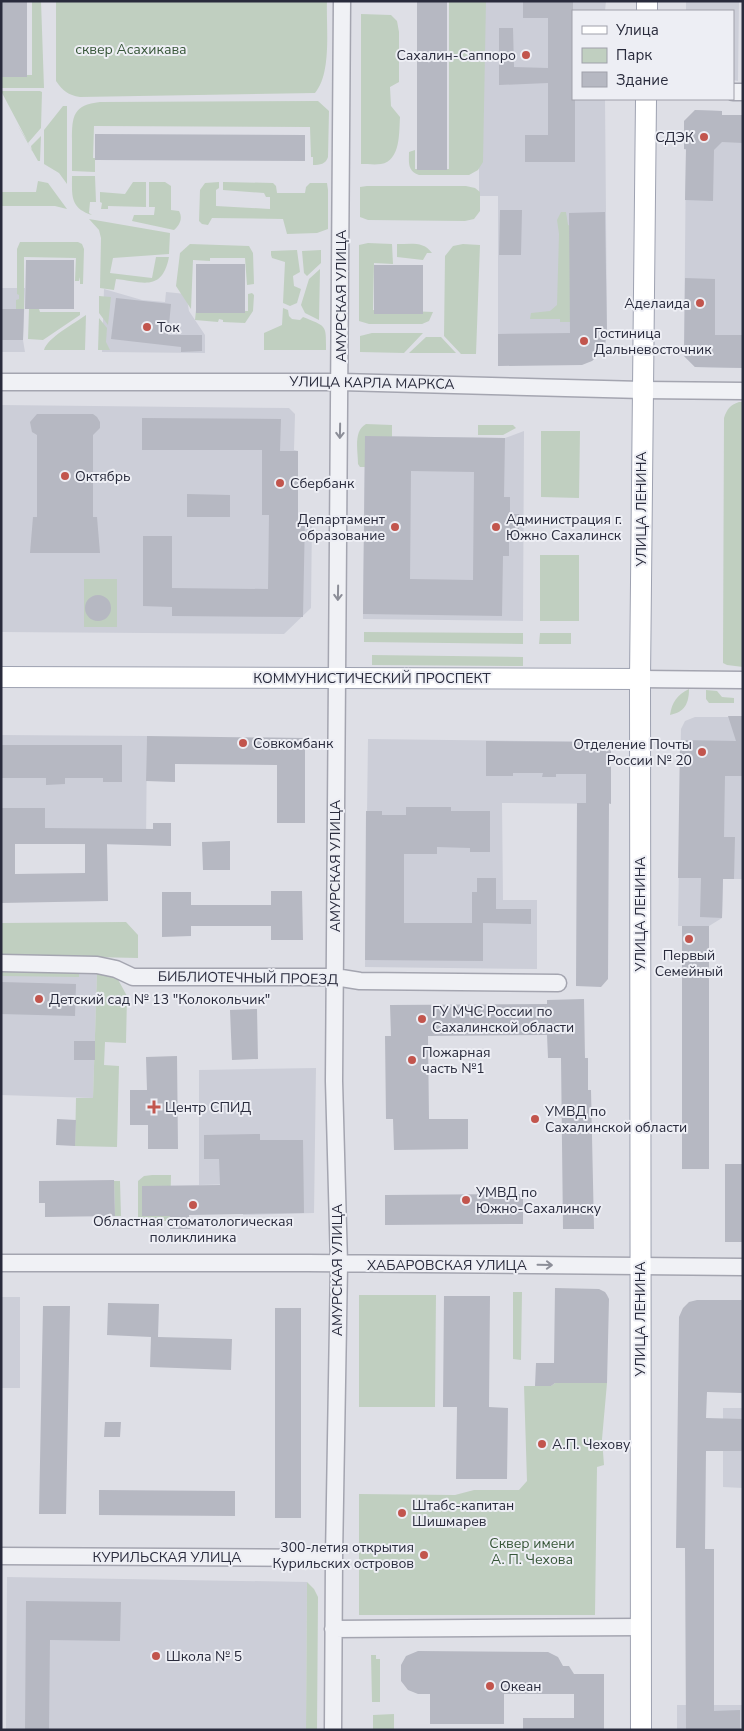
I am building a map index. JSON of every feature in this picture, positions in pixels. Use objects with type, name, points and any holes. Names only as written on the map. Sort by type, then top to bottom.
[{"type":"main road","name":"УЛИЦА ЛЕНИНА","points":[[641,1730],[640,679],[646,100]]},
{"type":"main road","name":"КОММУНИСТИЧЕСКИЙ ПРОСПЕКТ","points":[[1,677],[640,679]]},
{"type":"street","name":"АМУРСКАЯ УЛИЦА","points":[[334,1730],[334,1558],[339,1264],[334,1082],[342,1]]},
{"type":"street","name":"УЛИЦА КАРЛА МАРКСА","points":[[1,382],[340,382],[743,391]]},
{"type":"street","name":"КОММУНИСТИЧЕСКИЙ ПРОСПЕКТ","points":[[640,679],[743,680]]},
{"type":"street","name":"БИБЛИОТЕЧНЫЙ ПРОЕЗД","points":[[1,963],[97,965],[116,969],[133,977],[335,977],[360,981],[558,983]]},
{"type":"street","name":"ХАБАРОВСКАЯ УЛИЦА","points":[[1,1263],[743,1267]]},
{"type":"street","name":"КУРИЛЬСКАЯ УЛИЦА","points":[[1,1556],[334,1558]]},
{"type":"street","points":[[334,1629],[641,1627]]},
{"type":"shaded area","points":[[479,1],[606,1],[605,10],[572,10],[572,100],[605,100],[607,333],[605,344],[592,361],[498,366],[498,196],[479,196]]},
{"type":"shaded area","points":[[686,1],[739,1],[738,81],[734,80],[734,10],[686,10]]},
{"type":"shaded area","points":[[695,110],[722,111],[722,115],[743,115],[743,368],[695,367],[684,356],[686,150],[684,149],[684,121]]},
{"type":"shaded area","points":[[1,288],[25,288],[23,340],[25,352],[1,352]]},
{"type":"shaded area","points":[[104,289],[142,300],[165,302],[166,292],[186,294],[189,311],[205,335],[205,353],[102,352]]},
{"type":"shaded area","points":[[1,405],[289,408],[295,414],[294,450],[298,451],[298,515],[312,516],[311,608],[284,634],[1,632]]},
{"type":"shaded area","points":[[524,431],[523,621],[363,619],[365,436],[505,438]]},
{"type":"shaded area","points":[[695,717],[743,717],[743,879],[723,879],[722,918],[709,926],[678,926],[681,729],[685,721]]},
{"type":"shaded area","points":[[1,735],[147,736],[146,845],[1,843]]},
{"type":"shaded area","points":[[368,739],[611,742],[611,804],[502,803],[503,900],[537,900],[537,969],[365,967]]},
{"type":"shaded area","points":[[1,972],[97,973],[93,1098],[1,1095]]},
{"type":"shaded area","points":[[316,1068],[314,1213],[243,1215],[243,1184],[199,1185],[199,1070]]},
{"type":"shaded area","points":[[1,1297],[20,1297],[20,1388],[1,1388]]},
{"type":"shaded area","points":[[723,1408],[743,1408],[743,1488],[723,1487]]},
{"type":"shaded area","name":"Школа № 5","points":[[7,1577],[307,1582],[306,1730],[6,1730]]},
{"type":"shaded area","points":[[677,1705],[743,1705],[743,1730],[677,1730]]},
{"type":"green space","points":[[32,1],[41,1],[44,88],[1,88],[1,75],[32,75]]},
{"type":"green space","name":"сквер Асахикава","points":[[56,1],[327,1],[327,50],[324,74],[315,93],[76,96],[66,92],[56,81]]},
{"type":"green space","points":[[449,1],[486,1],[483,162],[478,170],[469,175],[419,175],[412,171],[409,166],[409,152],[415,150],[415,169],[449,169]]},
{"type":"green space","points":[[361,14],[391,15],[397,21],[399,32],[399,82],[390,87],[391,106],[400,117],[398,145],[396,152],[388,162],[381,164],[361,164]]},
{"type":"green space","points":[[1,91],[42,92],[41,128],[28,143],[17,124],[28,142]]},
{"type":"green space","points":[[318,101],[329,111],[328,157],[324,163],[313,165],[310,127],[94,126],[93,158],[95,158],[95,172],[72,171],[74,118],[79,109],[91,104],[100,102]]},
{"type":"green space","points":[[63,106],[67,106],[67,184],[59,173],[44,164],[44,130]]},
{"type":"green space","points":[[41,136],[40,161],[38,161],[31,146]]},
{"type":"green space","points":[[72,176],[95,176],[96,202],[90,202],[89,213],[92,215],[76,205],[73,195]]},
{"type":"green space","points":[[38,181],[48,183],[67,209],[55,206],[1,206],[1,192],[36,192]]},
{"type":"green space","points":[[133,182],[146,182],[146,207],[108,206],[108,209],[101,209],[100,192],[125,194]]},
{"type":"green space","points":[[149,182],[165,182],[171,186],[171,210],[179,211],[181,216],[179,224],[174,230],[132,221],[134,215],[154,215],[155,207],[149,207]]},
{"type":"green space","points":[[219,182],[219,188],[216,190],[216,206],[270,209],[270,197],[266,197],[264,193],[223,190],[223,182],[273,183],[276,186],[277,193],[305,193],[306,187],[310,183],[327,183],[328,229],[317,233],[287,234],[283,219],[212,218],[208,225],[202,224],[199,221],[200,190],[205,183]]},
{"type":"green space","points":[[466,186],[475,188],[480,192],[480,211],[474,219],[465,221],[368,220],[360,217],[360,187]]},
{"type":"green space","points":[[561,212],[566,212],[568,225],[571,226],[570,322],[560,322],[560,319],[530,319],[531,313],[550,311],[557,305],[559,234],[557,220]]},
{"type":"green space","points":[[89,219],[170,233],[169,254],[113,258],[110,273],[152,278],[156,257],[169,257],[162,276],[156,280],[143,283],[116,279],[114,290],[100,288],[101,238],[99,230]]},
{"type":"green space","points":[[20,242],[78,242],[82,244],[84,249],[83,284],[80,284],[80,277],[79,281],[75,281],[76,258],[24,257],[24,309],[16,310],[16,300],[19,299],[17,294],[17,249]]},
{"type":"green space","points":[[368,243],[392,244],[393,264],[374,263],[373,310],[393,311],[393,314],[409,314],[409,311],[433,312],[429,321],[422,324],[369,324],[359,321],[359,245]]},
{"type":"green space","points":[[190,244],[249,246],[253,253],[254,284],[247,285],[245,258],[210,258],[210,261],[193,260],[191,309],[176,286],[180,253]]},
{"type":"green space","points":[[397,244],[421,245],[432,253],[427,253],[423,260],[397,257]]},
{"type":"green space","points":[[463,244],[480,245],[476,354],[461,354],[444,336],[445,256],[453,246]]},
{"type":"green space","points":[[297,250],[300,272],[293,276],[294,286],[301,289],[297,303],[290,306],[283,303],[285,262],[272,258],[271,251]]},
{"type":"green space","points":[[321,250],[321,263],[307,276],[304,273],[302,251]]},
{"type":"green space","points":[[320,269],[319,320],[305,313],[301,305],[309,279]]},
{"type":"green space","points":[[252,293],[254,295],[253,311],[245,323],[223,322],[223,320],[219,319],[218,322],[195,320],[196,310],[248,311],[248,294]]},
{"type":"green space","points":[[99,296],[111,297],[108,325],[99,313]]},
{"type":"green space","points":[[283,308],[288,310],[289,316],[292,319],[300,320],[303,317],[321,325],[326,335],[326,350],[264,350],[264,333],[282,325]]},
{"type":"green space","points":[[29,309],[39,309],[40,312],[80,312],[80,315],[43,340],[28,339]]},
{"type":"green space","points":[[86,315],[85,350],[44,350],[46,345],[56,336]]},
{"type":"green space","points":[[99,318],[107,328],[106,342],[110,350],[98,350]]},
{"type":"green space","points":[[372,333],[423,333],[404,353],[360,352],[360,336]]},
{"type":"green space","points":[[426,337],[441,337],[456,353],[409,353]]},
{"type":"green space","points":[[739,402],[743,402],[743,667],[723,663],[724,418],[729,408]]},
{"type":"green space","points":[[366,424],[392,425],[392,437],[365,467],[360,467],[358,464],[358,436],[359,431]]},
{"type":"green space","points":[[478,425],[513,425],[516,428],[503,435],[478,435]]},
{"type":"green space","points":[[541,431],[580,431],[579,498],[541,497]]},
{"type":"green space","points":[[540,555],[579,555],[579,621],[540,621]]},
{"type":"green space","points":[[84,579],[117,579],[117,627],[84,627]]},
{"type":"green space","points":[[364,632],[523,633],[523,644],[364,642]]},
{"type":"green space","points":[[540,633],[571,633],[571,644],[539,644]]},
{"type":"green space","points":[[372,655],[523,657],[523,666],[372,665]]},
{"type":"green space","points":[[689,689],[687,703],[683,709],[670,715],[676,699]]},
{"type":"green space","points":[[706,690],[717,691],[722,697],[734,698],[734,703],[709,703],[706,699]]},
{"type":"green space","points":[[126,922],[138,935],[138,958],[1,955],[1,923]]},
{"type":"green space","points":[[1,972],[79,973],[79,977],[1,976]]},
{"type":"green space","points":[[97,973],[115,974],[127,996],[126,1043],[105,1042],[104,1065],[119,1066],[117,1147],[75,1146],[76,1098],[93,1098]]},
{"type":"green space","points":[[171,1175],[170,1221],[138,1221],[138,1181],[144,1176]]},
{"type":"green space","points":[[114,1181],[120,1181],[121,1216],[115,1216]]},
{"type":"green space","points":[[513,1292],[522,1292],[521,1360],[513,1359]]},
{"type":"green space","points":[[359,1295],[436,1295],[435,1407],[359,1407]]},
{"type":"green space","name":"Сквер имени А. П. Чехова","points":[[555,1383],[607,1383],[602,1439],[604,1465],[597,1467],[595,1615],[359,1615],[359,1494],[455,1495],[474,1490],[519,1490],[527,1481],[524,1386],[551,1386]]},
{"type":"green space","points":[[307,1582],[314,1589],[318,1597],[317,1730],[306,1730]]},
{"type":"green space","points":[[371,1655],[376,1655],[376,1659],[380,1659],[380,1702],[372,1702]]},
{"type":"green space","points":[[394,1714],[394,1730],[373,1730],[373,1715]]},
{"type":"building","points":[[1,1],[27,1],[27,77],[1,77]]},
{"type":"building","points":[[417,1],[447,1],[447,170],[417,170]]},
{"type":"building","points":[[523,1],[573,1],[572,100],[575,100],[575,162],[525,162],[525,135],[548,135],[548,83],[499,85],[499,28],[513,28],[514,67],[548,68],[548,18],[523,18]]},
{"type":"building","points":[[695,110],[722,111],[722,115],[743,115],[743,143],[722,142],[714,150],[713,201],[685,200],[686,149],[684,149],[684,121]]},
{"type":"building","points":[[95,134],[305,135],[305,161],[95,160]]},
{"type":"building","points":[[500,210],[522,210],[521,255],[499,255]]},
{"type":"building","points":[[605,212],[607,333],[605,344],[600,353],[592,361],[582,365],[498,366],[498,334],[570,333],[569,213]]},
{"type":"building","points":[[26,260],[74,260],[74,309],[25,309]]},
{"type":"building","points":[[196,264],[245,264],[245,313],[196,313]]},
{"type":"building","points":[[374,265],[423,265],[423,314],[374,314]]},
{"type":"building","name":"Аделаида","points":[[685,278],[715,279],[715,335],[743,335],[743,368],[695,367],[684,356]]},
{"type":"building","points":[[116,298],[171,304],[168,335],[202,335],[202,351],[181,352],[181,347],[111,339]]},
{"type":"building","points":[[1,309],[24,309],[23,340],[1,340]]},
{"type":"building","name":"Октябрь","points":[[37,414],[93,414],[100,422],[100,428],[93,435],[93,517],[97,517],[100,553],[30,553],[33,517],[37,517],[37,435],[32,432],[30,422]]},
{"type":"building","points":[[142,418],[281,419],[280,451],[298,451],[298,516],[305,516],[303,617],[172,616],[172,607],[143,606],[143,536],[172,536],[172,588],[268,589],[269,515],[262,515],[262,450],[142,450]]},
{"type":"building","points":[[365,436],[505,438],[504,497],[510,497],[510,514],[519,514],[519,540],[509,540],[509,556],[503,556],[502,616],[363,614]],"holes":[[[411,471],[474,472],[473,580],[410,579]]]},
{"type":"building","points":[[187,494],[230,495],[230,517],[187,517]]},
{"type":"building","points":[[98,595],[107,599],[111,608],[107,617],[98,621],[89,617],[85,608],[89,599]]},
{"type":"building","points":[[728,716],[743,716],[743,776],[725,776],[724,837],[735,837],[734,879],[723,879],[722,918],[700,917],[701,878],[678,878],[680,740],[736,741]]},
{"type":"building","points":[[147,736],[305,738],[305,823],[277,823],[277,765],[175,764],[175,782],[146,781]]},
{"type":"building","points":[[486,741],[611,742],[608,979],[601,987],[576,986],[577,803],[586,803],[586,774],[556,774],[556,777],[542,777],[543,773],[513,773],[513,776],[486,776]]},
{"type":"building","points":[[1,745],[122,745],[122,782],[103,782],[103,778],[65,778],[65,784],[46,785],[46,778],[1,778]]},
{"type":"building","points":[[406,807],[451,807],[451,811],[490,811],[490,852],[470,852],[470,848],[437,847],[437,854],[404,854],[404,923],[472,923],[472,892],[477,892],[477,878],[496,878],[496,909],[531,909],[531,924],[483,923],[483,961],[365,960],[366,811],[382,811],[382,815],[406,815]]},
{"type":"building","points":[[1,808],[45,808],[45,828],[153,829],[153,823],[171,823],[171,846],[107,844],[108,901],[1,903]],"holes":[[[15,844],[85,844],[85,873],[15,874]]]},
{"type":"building","points":[[230,841],[230,870],[203,870],[202,842]]},
{"type":"building","points":[[271,891],[302,891],[303,940],[271,940],[271,926],[191,926],[191,936],[162,937],[162,892],[191,892],[191,905],[271,905]]},
{"type":"building","points":[[682,926],[709,926],[709,1169],[682,1169]]},
{"type":"building","name":"Детский сад № 13 \"Колокольчик\"","points":[[1,982],[76,984],[75,1016],[1,1014]]},
{"type":"building","points":[[584,999],[585,1058],[588,1058],[588,1090],[591,1090],[594,1229],[563,1229],[561,1058],[548,1058],[547,1035],[428,1036],[429,1119],[468,1119],[468,1149],[394,1150],[393,1119],[386,1119],[385,1036],[391,1036],[390,1005],[547,1004],[547,1000]]},
{"type":"building","points":[[257,1009],[258,1059],[232,1060],[230,1010]]},
{"type":"building","points":[[74,1041],[95,1041],[95,1060],[74,1060]]},
{"type":"building","name":"Центр СПИД","points":[[177,1056],[178,1149],[148,1149],[148,1125],[130,1125],[130,1090],[147,1090],[146,1057]]},
{"type":"building","points":[[57,1119],[76,1120],[75,1146],[56,1145]]},
{"type":"building","points":[[260,1134],[260,1140],[303,1140],[304,1213],[189,1215],[190,1229],[170,1229],[170,1216],[142,1216],[142,1186],[220,1185],[219,1159],[204,1159],[204,1135]]},
{"type":"building","points":[[725,1164],[743,1164],[743,1242],[725,1242]]},
{"type":"building","points":[[114,1180],[115,1216],[45,1217],[45,1203],[39,1203],[39,1181]]},
{"type":"building","points":[[523,1194],[523,1224],[385,1225],[385,1195]]},
{"type":"building","points":[[555,1288],[599,1289],[607,1295],[609,1299],[607,1383],[555,1383],[551,1386],[535,1386],[536,1363],[554,1363]]},
{"type":"building","points":[[444,1296],[490,1296],[489,1407],[508,1408],[507,1479],[456,1479],[457,1407],[443,1407]]},
{"type":"building","points":[[697,1300],[743,1300],[743,1393],[707,1392],[706,1418],[743,1419],[743,1451],[706,1451],[705,1549],[714,1549],[714,1711],[740,1710],[740,1730],[686,1730],[685,1548],[676,1548],[679,1317],[683,1308],[689,1302]]},
{"type":"building","points":[[108,1303],[159,1304],[158,1337],[232,1339],[231,1370],[150,1367],[151,1337],[107,1335]]},
{"type":"building","points":[[43,1306],[70,1306],[66,1514],[39,1514]]},
{"type":"building","points":[[275,1308],[301,1308],[301,1518],[275,1518]]},
{"type":"building","points":[[105,1422],[121,1422],[120,1437],[104,1437]]},
{"type":"building","points":[[99,1490],[235,1491],[235,1516],[99,1515]]},
{"type":"building","points":[[26,1601],[121,1602],[120,1641],[50,1640],[49,1730],[25,1730]]},
{"type":"building","name":"Океан","points":[[418,1651],[548,1652],[558,1657],[563,1666],[569,1666],[574,1674],[604,1674],[604,1730],[523,1730],[523,1718],[574,1718],[574,1694],[504,1694],[504,1724],[430,1724],[430,1694],[418,1694],[408,1690],[401,1681],[401,1665],[406,1656]]},
{"type":"place","name":"Сахалин-Саппоро","points":[[526,55]]},
{"type":"place","name":"СДЭК","points":[[704,137]]},
{"type":"place","name":"Аделаида","points":[[700,303]]},
{"type":"place","name":"Ток","points":[[147,327]]},
{"type":"place","name":"Гостиница Дальневосточник","points":[[584,341]]},
{"type":"place","name":"Октябрь","points":[[65,476]]},
{"type":"place","name":"Сбербанк","points":[[280,483]]},
{"type":"place","name":"Департамент образование","points":[[395,527]]},
{"type":"place","name":"Администрация г. Южно Сахалинск","points":[[496,527]]},
{"type":"place","name":"Совкомбанк","points":[[243,743]]},
{"type":"place","name":"Отделение Почты России № 20","points":[[702,752]]},
{"type":"place","name":"Первый Семейный","points":[[689,939]]},
{"type":"place","name":"Детский сад № 13 \"Колокольчик\"","points":[[39,999]]},
{"type":"place","name":"ГУ МЧС России по Сахалинской области","points":[[422,1019]]},
{"type":"place","name":"Пожарная часть №1","points":[[412,1060]]},
{"type":"place","name":"Центр СПИД","points":[[154,1107]]},
{"type":"place","name":"УМВД по Сахалинской области","points":[[535,1119]]},
{"type":"place","name":"УМВД по Южно-Сахалинску","points":[[466,1200]]},
{"type":"place","name":"Областная стоматологическая поликлиника","points":[[193,1205]]},
{"type":"place","name":"А.П. Чехову","points":[[542,1444]]},
{"type":"place","name":"Штабс-капитан Шишмарев","points":[[402,1513]]},
{"type":"place","name":"300-летия открытия Курильских островов","points":[[424,1555]]},
{"type":"place","name":"Школа № 5","points":[[156,1656]]},
{"type":"place","name":"Океан","points":[[490,1686]]}]
